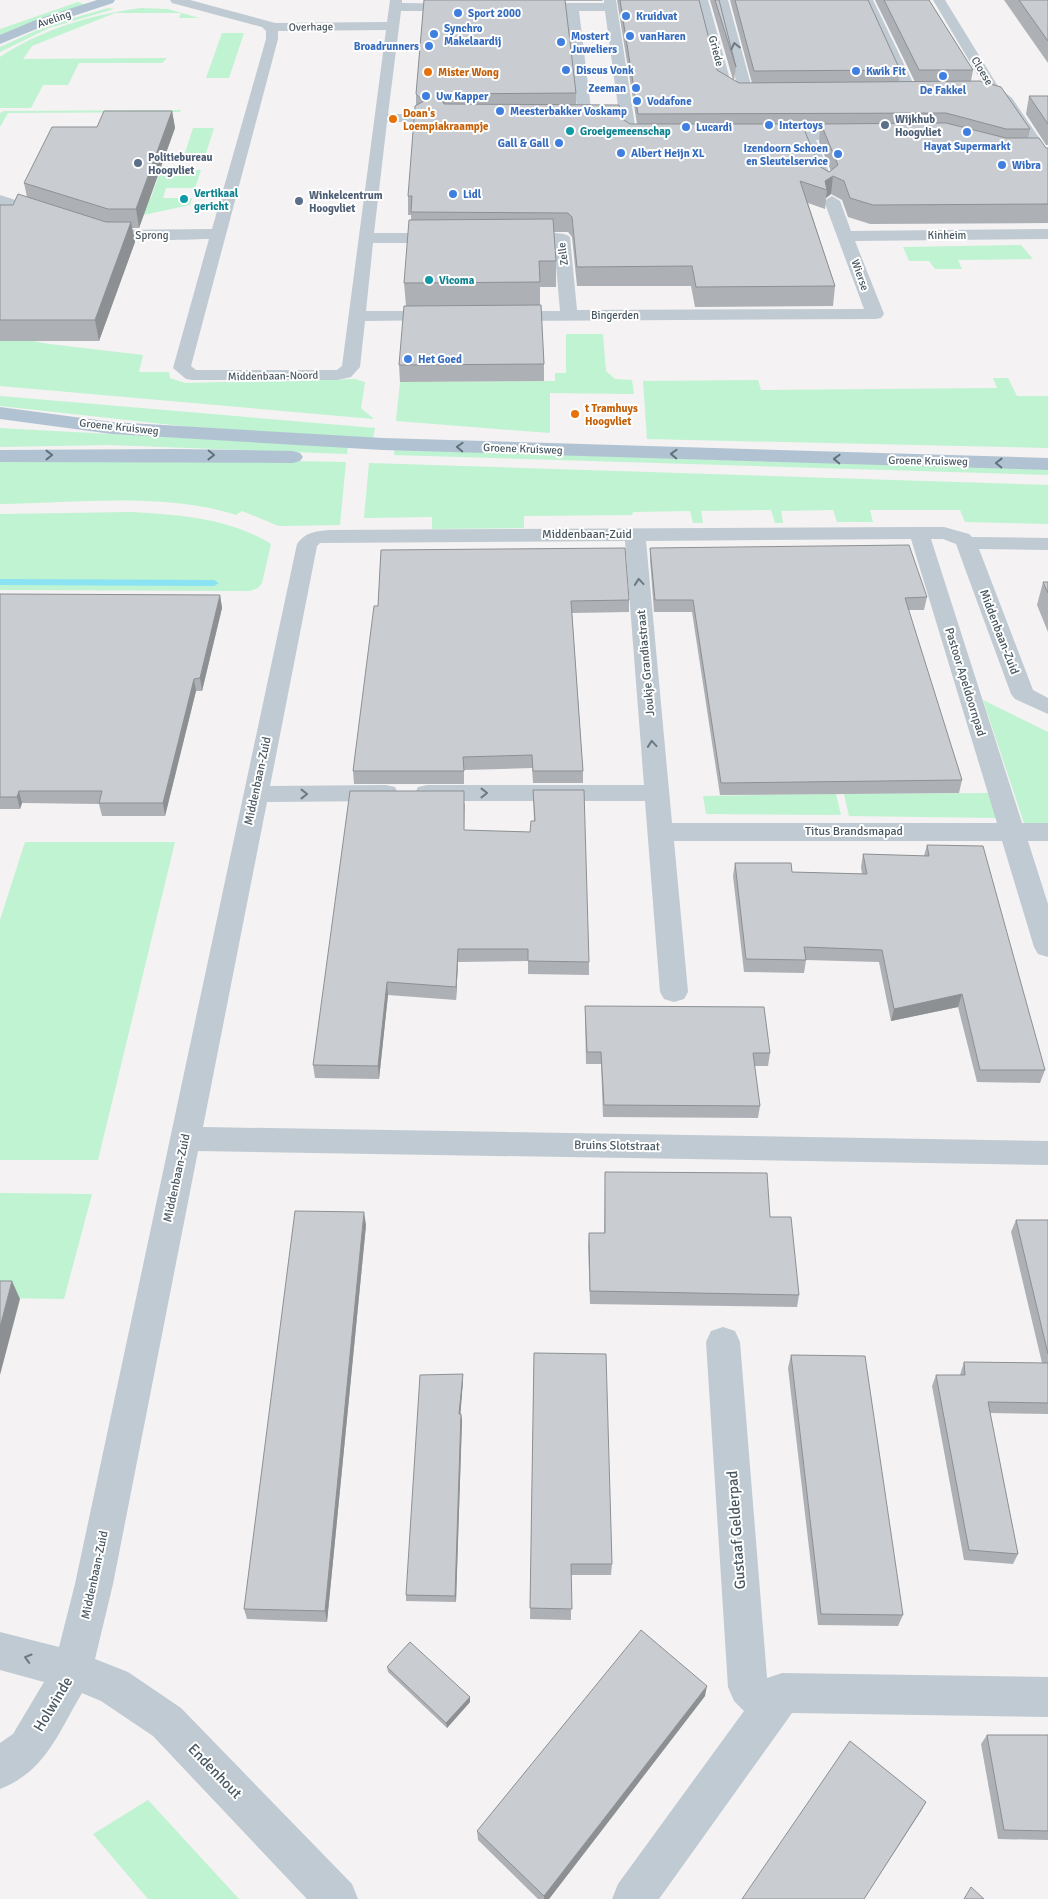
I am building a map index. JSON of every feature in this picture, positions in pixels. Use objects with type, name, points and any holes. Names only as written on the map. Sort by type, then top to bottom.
[{"type":"main road","name":"Aveling","points":[[25,15],[76,0]]},
{"type":"main road","name":"Aveling","points":[[0,40],[42,22],[109,0]]},
{"type":"main road","name":"Groene Kruisweg","points":[[0,413],[112,428],[383,444],[1048,464]]},
{"type":"main road","name":"Groene Kruisweg","points":[[0,456],[177,454],[1048,481]]},
{"type":"street","name":"Overhage","points":[[176,0],[267,26],[392,26]]},
{"type":"street","name":"Overhage","points":[[200,0],[231,15]]},
{"type":"street","name":"Griede","points":[[702,0],[725,85],[741,92],[744,85],[722,0]]},
{"type":"street","points":[[867,0],[915,91],[894,96]]},
{"type":"street","name":"Cloese","points":[[939,0],[994,91],[1007,101],[1046,154]]},
{"type":"street","points":[[513,7],[572,7],[611,3],[629,136],[669,136]]},
{"type":"street","points":[[395,4],[474,7]]},
{"type":"street","name":"Middenbaan-Noord","points":[[267,26],[272,30],[272,39],[182,368],[186,373],[202,376],[337,375],[345,373],[351,367],[365,238],[395,4]]},
{"type":"street","points":[[572,7],[585,117]]},
{"type":"street","points":[[975,91],[994,91]]},
{"type":"street","points":[[741,92],[782,97]]},
{"type":"street","points":[[1007,101],[1023,104]]},
{"type":"street","points":[[566,117],[626,117]]},
{"type":"street","points":[[381,118],[416,118]]},
{"type":"street","points":[[758,136],[875,135]]},
{"type":"street","points":[[807,136],[826,184]]},
{"type":"street","points":[[1022,151],[1046,154]]},
{"type":"street","points":[[0,200],[64,220]]},
{"type":"street","name":"Wierse","points":[[832,200],[875,314]]},
{"type":"street","name":"Sprong","points":[[82,226],[110,235],[218,234]]},
{"type":"street","name":"Kinheim","points":[[846,236],[1048,234]]},
{"type":"street","name":"Zelle","points":[[503,238],[562,237],[569,316]]},
{"type":"street","points":[[365,238],[464,238]]},
{"type":"street","name":"Bingerden","points":[[492,316],[875,314]]},
{"type":"street","points":[[356,316],[453,316]]},
{"type":"street","name":"Middenbaan-Zuid","points":[[73,1670],[94,1584],[305,546],[310,540],[330,536],[919,533],[955,535],[962,538],[966,544],[1023,694],[1048,707]]},
{"type":"street","name":"Pastoor Apeldoornpad","points":[[919,533],[1048,947]]},
{"type":"street","name":"Joukje Grandiastraat","points":[[635,534],[656,793]]},
{"type":"street","name":"Middenbaan-Zuid","points":[[966,544],[1048,544]]},
{"type":"street","points":[[255,794],[656,793],[674,992]]},
{"type":"street","name":"Titus Brandsmapad","points":[[660,832],[1048,832]]},
{"type":"street","name":"Bruins Slotstraat","points":[[185,1139],[1048,1153]]},
{"type":"street","name":"Gustaaf Gelderpad","points":[[723,1342],[748,1687],[770,1709]]},
{"type":"street","name":"Holwinde","points":[[0,1651],[73,1670],[26,1748],[0,1769]]},
{"type":"street","name":"Endenhout","points":[[73,1670],[114,1686],[168,1722],[337,1899]]},
{"type":"street","points":[[633,1899],[782,1693],[1048,1697]]},
{"type":"green space","points":[[78,2],[86,5],[0,36],[0,29]]},
{"type":"green space","points":[[108,8],[114,9],[49,28],[0,52],[0,47],[46,26]]},
{"type":"green space","points":[[141,8],[168,9],[199,18],[179,18],[181,13],[115,13],[32,46],[23,59],[167,58],[162,63],[79,63],[68,85],[43,85],[31,108],[0,108],[0,57],[50,31],[104,14]]},
{"type":"green space","points":[[222,33],[244,33],[229,78],[206,78]]},
{"type":"green space","points":[[181,110],[180,112],[8,113],[0,127],[0,113],[4,111]]},
{"type":"green space","points":[[193,128],[214,128],[206,153],[185,153]]},
{"type":"green space","points":[[162,166],[178,166],[177,170],[201,170],[195,188],[166,188],[163,198],[192,198],[190,205],[106,223],[151,198]]},
{"type":"green space","points":[[1021,245],[1033,259],[958,260],[962,269],[935,269],[929,261],[909,261],[903,247]]},
{"type":"green space","points":[[566,334],[603,334],[606,371],[615,379],[632,380],[634,394],[550,393],[550,433],[396,421],[400,382],[555,381],[555,373],[566,373]]},
{"type":"green space","points":[[0,335],[49,344],[143,355],[139,372],[169,372],[170,378],[185,383],[355,379],[365,382],[361,408],[374,419],[0,386]]},
{"type":"green space","points":[[993,378],[1008,378],[1017,396],[1048,396],[1048,448],[647,439],[643,381],[758,380],[761,390],[997,388]]},
{"type":"green space","points":[[0,396],[375,428],[373,438],[209,429],[0,406]]},
{"type":"green space","points":[[0,428],[348,447],[347,454],[109,445],[0,447]]},
{"type":"green space","points":[[395,446],[1048,467],[1048,475],[394,455]]},
{"type":"green space","points":[[237,460],[346,462],[340,525],[279,526],[242,511],[236,515],[180,503],[150,501],[120,500],[0,504],[0,462]]},
{"type":"green space","points":[[369,463],[1048,485],[1048,524],[965,522],[960,510],[870,510],[873,522],[837,522],[833,510],[781,511],[783,523],[775,523],[771,510],[701,511],[703,523],[693,523],[690,511],[633,512],[632,515],[524,516],[524,528],[432,529],[432,517],[364,518]]},
{"type":"green space","points":[[132,512],[204,519],[238,528],[255,535],[271,544],[262,583],[258,588],[250,591],[0,590],[0,514]]},
{"type":"green space","points":[[983,700],[1048,732],[1048,823],[1024,823]]},
{"type":"green space","points":[[990,793],[998,818],[849,816],[844,794]]},
{"type":"green space","points":[[836,794],[841,815],[706,814],[703,796]]},
{"type":"green space","points":[[25,842],[175,842],[98,1160],[0,1160],[0,920]]},
{"type":"green space","points":[[0,1193],[92,1194],[64,1299],[0,1298]]},
{"type":"green space","points":[[148,1800],[239,1899],[148,1899],[93,1834]]},
{"type":"building","points":[[424,0],[565,0],[576,93],[444,94],[441,98],[444,104],[619,105],[621,118],[630,124],[802,124],[819,166],[829,172],[838,165],[821,124],[946,123],[1006,138],[1039,138],[1048,148],[1048,204],[873,205],[850,198],[844,181],[833,176],[825,181],[827,190],[800,181],[835,286],[696,287],[692,266],[577,267],[572,217],[568,213],[411,212],[412,196],[408,196],[415,106],[424,101],[416,94]]},
{"type":"building","points":[[620,0],[699,0],[717,70],[739,83],[980,81],[1001,87],[1030,129],[1006,129],[946,113],[638,114]]},
{"type":"building","points":[[715,0],[719,0],[736,67]]},
{"type":"building","points":[[735,0],[868,0],[900,70],[754,71]]},
{"type":"building","points":[[884,0],[929,0],[973,70],[919,70]]},
{"type":"building","points":[[1019,0],[1048,0],[1048,41]]},
{"type":"building","points":[[1029,96],[1048,96],[1048,124]]},
{"type":"building","points":[[104,111],[172,111],[136,209],[108,209],[24,183],[52,127],[97,127]]},
{"type":"building","points":[[18,194],[106,222],[131,222],[95,320],[0,320],[0,205],[13,205]]},
{"type":"building","points":[[553,219],[556,261],[539,261],[540,282],[404,283],[409,220]]},
{"type":"building","points":[[541,305],[544,364],[399,365],[404,306]]},
{"type":"building","points":[[909,545],[927,597],[905,598],[962,780],[721,783],[693,600],[655,600],[650,548]]},
{"type":"building","points":[[625,548],[629,600],[571,601],[583,771],[533,771],[532,755],[463,757],[464,771],[353,771],[374,606],[378,606],[381,550]]},
{"type":"building","points":[[1043,582],[1048,582],[1048,593]]},
{"type":"building","points":[[0,594],[220,595],[200,678],[194,679],[163,803],[99,803],[102,791],[19,791],[17,797],[0,797]]},
{"type":"building","points":[[533,790],[584,790],[589,962],[528,961],[528,949],[458,949],[456,987],[387,982],[378,1066],[313,1065],[350,791],[464,791],[464,830],[530,832],[531,821],[535,821]]},
{"type":"building","points":[[927,845],[983,846],[1045,1070],[980,1070],[962,994],[894,1009],[882,950],[804,947],[806,960],[746,959],[735,863],[791,863],[792,872],[867,874],[863,854],[929,856]]},
{"type":"building","points":[[585,1006],[764,1007],[770,1053],[753,1053],[760,1106],[604,1105],[601,1052],[587,1052]]},
{"type":"building","points":[[605,1172],[767,1173],[770,1217],[791,1217],[799,1295],[590,1291],[589,1233],[605,1233]]},
{"type":"building","points":[[295,1211],[364,1212],[325,1611],[244,1609]]},
{"type":"building","points":[[1016,1220],[1048,1220],[1048,1354]]},
{"type":"building","points":[[0,1281],[12,1281],[0,1327]]},
{"type":"building","points":[[534,1353],[606,1354],[612,1564],[571,1564],[572,1609],[530,1608]]},
{"type":"building","points":[[791,1355],[865,1356],[903,1615],[821,1614]]},
{"type":"building","points":[[964,1362],[1048,1363],[1048,1403],[988,1402],[1018,1554],[969,1550],[936,1375],[965,1375]]},
{"type":"building","points":[[463,1374],[459,1414],[461,1414],[455,1596],[406,1595],[420,1375]]},
{"type":"building","points":[[641,1630],[707,1686],[544,1896],[477,1831]]},
{"type":"building","points":[[410,1642],[470,1697],[446,1723],[387,1667]]},
{"type":"building","points":[[987,1735],[1048,1735],[1048,1831],[1004,1830]]},
{"type":"building","points":[[850,1741],[926,1802],[864,1899],[742,1899]]},
{"type":"building","points":[[971,1887],[984,1899],[964,1899]]},
{"type":"waterway","points":[[0,582],[214,583]]},
{"type":"place","name":"Sport 2000","points":[[458,13]]},
{"type":"place","name":"Kruidvat","points":[[626,16]]},
{"type":"place","name":"Synchro Makelaardij","points":[[434,34]]},
{"type":"place","name":"vanHaren","points":[[630,36]]},
{"type":"place","name":"Mostert Juweliers","points":[[561,42]]},
{"type":"place","name":"Broadrunners","points":[[429,46]]},
{"type":"place","name":"Discus Vonk","points":[[566,70]]},
{"type":"place","name":"Kwik Fit","points":[[856,71]]},
{"type":"place","name":"Mister Wong","points":[[428,72]]},
{"type":"place","name":"De Fakkel","points":[[943,76]]},
{"type":"place","name":"Zeeman","points":[[636,88]]},
{"type":"place","name":"Uw Kapper","points":[[426,96]]},
{"type":"place","name":"Vodafone","points":[[637,101]]},
{"type":"place","name":"Meesterbakker Voskamp","points":[[500,111]]},
{"type":"place","name":"Doan's Loempiakraampje","points":[[393,119]]},
{"type":"place","name":"Intertoys","points":[[769,125]]},
{"type":"place","name":"Wijkhub Hoogvliet","points":[[885,125]]},
{"type":"place","name":"Lucardi","points":[[686,127]]},
{"type":"place","name":"Groeigemeenschap","points":[[570,131]]},
{"type":"place","name":"Hayat Supermarkt","points":[[967,132]]},
{"type":"place","name":"Gall & Gall","points":[[559,143]]},
{"type":"place","name":"Albert Heijn XL","points":[[621,153]]},
{"type":"place","name":"Izendoorn Schoen en Sleutelservice","points":[[838,154]]},
{"type":"place","name":"Politiebureau Hoogvliet","points":[[138,163]]},
{"type":"place","name":"Wibra","points":[[1002,165]]},
{"type":"place","name":"Lidl","points":[[453,194]]},
{"type":"place","name":"Vertikaal gericht","points":[[184,199]]},
{"type":"place","name":"Winkelcentrum Hoogvliet","points":[[299,201]]},
{"type":"place","name":"Vicoma","points":[[429,280]]},
{"type":"place","name":"Het Goed","points":[[408,359]]},
{"type":"place","name":"t Tramhuys Hoogvliet","points":[[575,414]]}]
